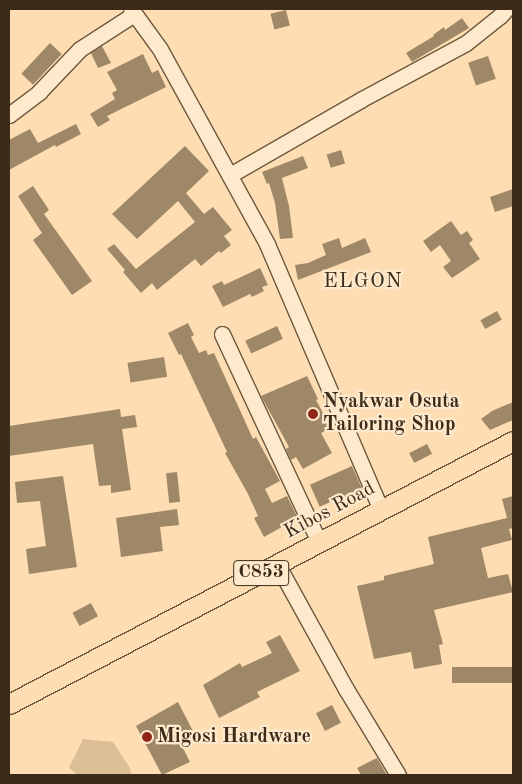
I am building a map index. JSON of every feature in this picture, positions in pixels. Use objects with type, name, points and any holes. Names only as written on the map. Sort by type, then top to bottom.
[{"type":"main road","name":"Kibos Road","points":[[9,704],[513,441]]},
{"type":"street","points":[[230,175],[362,99],[466,43],[506,9]]},
{"type":"street","points":[[9,115],[39,92],[80,49],[132,11],[160,49],[267,244],[381,510]]},
{"type":"street","points":[[222,334],[319,542]]},
{"type":"street","points":[[277,564],[346,689],[398,775]]},
{"type":"shaded area","points":[[83,739],[113,742],[130,768],[131,775],[78,775],[69,768]]},
{"type":"building","points":[[286,10],[290,26],[274,29],[270,14]]},
{"type":"building","points":[[462,18],[469,28],[412,62],[406,53],[434,36],[444,27],[445,30]]},
{"type":"building","points":[[50,43],[62,54],[33,85],[21,74]]},
{"type":"building","points":[[102,46],[111,63],[98,68],[91,53]]},
{"type":"building","points":[[143,54],[152,73],[158,70],[166,87],[107,116],[110,120],[98,127],[90,114],[115,99],[112,93],[117,90],[107,72]]},
{"type":"building","points":[[488,56],[496,79],[476,86],[468,63]]},
{"type":"building","points":[[76,124],[81,134],[56,147],[55,145],[9,170],[9,140],[30,129],[38,143]]},
{"type":"building","points":[[185,146],[209,171],[186,193],[204,214],[213,207],[232,230],[224,236],[231,245],[221,253],[219,251],[201,266],[195,259],[157,290],[152,283],[141,293],[107,249],[114,244],[136,269],[195,222],[178,201],[137,239],[112,214]]},
{"type":"building","points":[[341,150],[345,163],[331,168],[327,154]]},
{"type":"building","points":[[303,156],[308,168],[282,178],[289,206],[293,238],[280,239],[275,203],[269,183],[267,184],[262,172]]},
{"type":"building","points":[[33,186],[49,210],[44,214],[92,281],[72,295],[33,240],[42,233],[18,196]]},
{"type":"building","points":[[513,189],[513,206],[495,212],[490,197]]},
{"type":"building","points":[[451,221],[461,235],[467,231],[473,240],[469,243],[480,259],[452,278],[443,267],[451,261],[440,245],[431,252],[423,241]]},
{"type":"building","points":[[339,238],[342,248],[365,238],[371,252],[298,280],[295,265],[308,263],[326,255],[322,244]]},
{"type":"building","points":[[260,268],[268,285],[262,287],[264,291],[252,297],[250,294],[223,307],[212,286],[222,281],[224,285]]},
{"type":"building","points":[[497,311],[502,320],[485,329],[480,320]]},
{"type":"building","points":[[188,323],[194,335],[191,337],[199,353],[206,350],[208,355],[214,353],[253,439],[256,437],[280,481],[265,489],[272,503],[287,496],[298,518],[264,537],[254,518],[258,516],[248,494],[225,453],[227,452],[181,354],[179,355],[168,333]]},
{"type":"building","points":[[277,326],[283,339],[251,353],[245,341]]},
{"type":"building","points":[[164,357],[167,377],[131,383],[127,363]]},
{"type":"building","points":[[307,376],[318,399],[316,400],[331,428],[321,433],[332,453],[303,469],[296,457],[291,460],[286,449],[289,447],[261,396]]},
{"type":"building","points":[[513,402],[513,420],[490,430],[481,419],[492,411]]},
{"type":"building","points":[[120,409],[121,417],[135,415],[137,427],[122,429],[131,490],[111,493],[111,485],[99,486],[93,444],[9,456],[9,426]]},
{"type":"building","points":[[427,444],[432,454],[414,463],[409,453]]},
{"type":"building","points":[[352,466],[362,488],[320,507],[310,485]]},
{"type":"building","points":[[177,472],[180,502],[169,503],[166,473]]},
{"type":"building","points":[[63,476],[77,567],[29,574],[26,549],[46,546],[40,501],[17,503],[15,482]]},
{"type":"building","points":[[513,496],[513,528],[509,529],[512,540],[481,548],[488,578],[508,574],[513,592],[434,610],[443,644],[439,645],[442,664],[414,669],[411,652],[374,659],[357,586],[384,580],[384,576],[434,564],[428,537],[507,518],[502,499]]},
{"type":"building","points":[[177,509],[179,525],[160,527],[163,551],[121,557],[116,518]]},
{"type":"building","points":[[91,603],[98,616],[80,626],[72,613]]},
{"type":"building","points":[[280,635],[300,671],[257,692],[260,697],[219,718],[203,685],[240,663],[242,667],[272,653],[266,642]]},
{"type":"building","points":[[452,667],[513,667],[513,683],[452,683]]},
{"type":"building","points":[[178,702],[197,739],[182,746],[190,762],[162,775],[136,726]]},
{"type":"building","points":[[332,705],[341,723],[325,731],[316,713]]},
{"type":"building","points":[[377,758],[387,775],[361,775],[357,768]]},
{"type":"place","name":"Nyakwar Osuta Tailoring Shop","points":[[313,414]]},
{"type":"place","name":"Migosi Hardware","points":[[147,737]]},
{"type":"district","name":"ELGON","points":[[363,282]]}]
